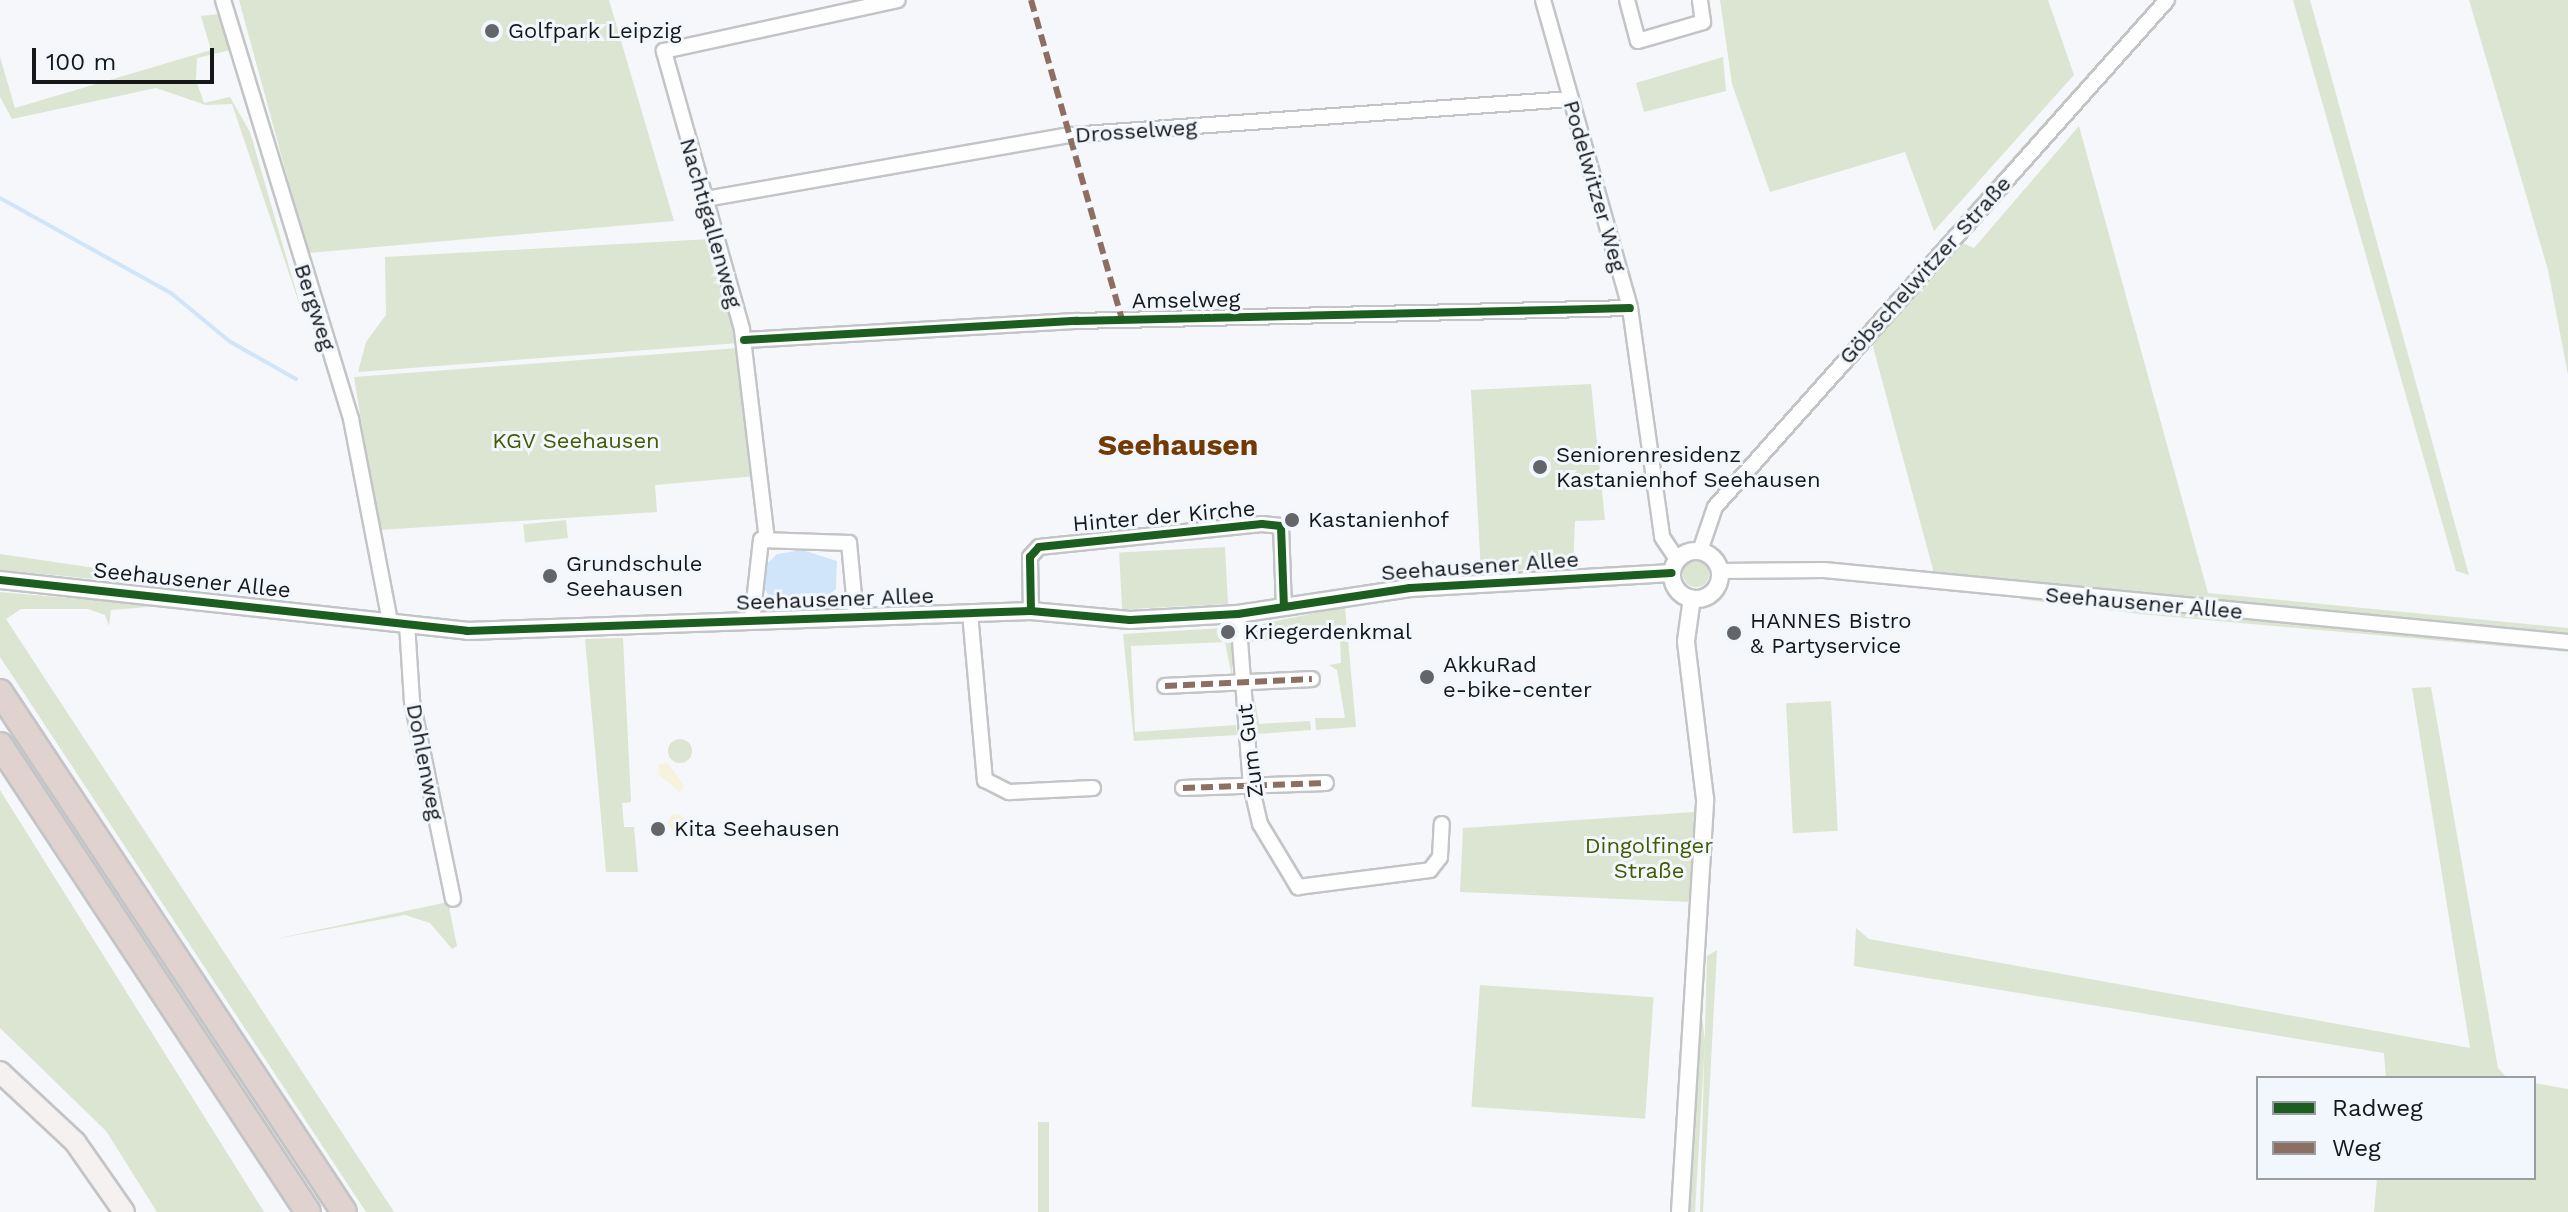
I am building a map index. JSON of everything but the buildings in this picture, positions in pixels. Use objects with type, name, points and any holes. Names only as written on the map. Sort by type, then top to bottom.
[{"type":"highway","points":[[0,692],[344,1212]]},
{"type":"highway","points":[[0,745],[308,1212]]},
{"type":"main road","points":[[0,1072],[75,1142],[124,1212]]},
{"type":"street","name":"Bergweg","points":[[223,0],[351,419],[389,617]]},
{"type":"street","name":"Nachtigallenweg","points":[[767,540],[744,340],[664,51],[898,0]]},
{"type":"street","name":"Podelwitzer Weg","points":[[1543,0],[1630,308],[1662,537],[1675,566]]},
{"type":"street","points":[[1627,0],[1638,41],[1703,22],[1700,0]]},
{"type":"street","name":"Göbschelwitzer Straße","points":[[1700,551],[1715,507],[2167,0]]},
{"type":"street","name":"Drosselweg","points":[[706,199],[1070,135],[1571,99]]},
{"type":"street","name":"Amselweg","points":[[744,340],[1076,321],[1630,308]]},
{"type":"street","name":"Hinter der Kirche","points":[[1031,611],[1030,557],[1039,547],[1262,524],[1281,526],[1284,606]]},
{"type":"street","points":[[752,620],[752,569],[761,540],[849,543],[856,617]]},
{"type":"street","points":[[1700,551],[1720,571],[1712,592],[1692,598],[1677,589],[1675,566],[1700,551]]},
{"type":"street","name":"Seehausener Allee","points":[[0,580],[389,617],[407,624],[492,631],[1031,611],[1130,620],[1238,614],[1410,588],[1675,566]]},
{"type":"street","name":"Seehausener Allee","points":[[1720,571],[1824,570],[2568,642]]},
{"type":"street","points":[[1680,1212],[1705,799],[1686,641],[1692,598]]},
{"type":"street","points":[[970,613],[985,780],[1009,792],[1093,788]]},
{"type":"street","name":"Zum Gut","points":[[1238,614],[1251,785],[1260,824],[1298,887],[1430,870],[1440,857],[1442,824]]},
{"type":"street","name":"Dohlenweg","points":[[407,624],[412,701],[453,899]]},
{"type":"street","points":[[1165,686],[1312,679]]},
{"type":"street","points":[[1183,788],[1326,783]]},
{"type":"green space","name":"Golfpark Leipzig","points":[[239,0],[609,0],[674,221],[308,253]]},
{"type":"green space","points":[[1720,0],[2048,0],[2074,75],[1934,231],[1905,152],[1770,192],[1732,84]]},
{"type":"green space","points":[[2293,0],[2310,0],[2469,575],[2456,571]]},
{"type":"green space","points":[[2469,0],[2568,0],[2568,375],[2548,270]]},
{"type":"green space","points":[[220,14],[230,50],[197,58],[196,80],[204,103],[230,97],[250,132],[303,315],[232,104],[206,105],[156,88],[12,119],[0,97],[0,57],[15,108],[211,50],[201,16]]},
{"type":"green space","points":[[2137,19],[2141,22],[1944,235],[2008,163]]},
{"type":"green space","points":[[1723,57],[1726,91],[1644,112],[1636,83]]},
{"type":"green space","points":[[2079,126],[2208,593],[2568,628],[2568,637],[1935,577],[1872,343],[1960,242],[1974,248]]},
{"type":"green space","points":[[711,239],[739,343],[358,372],[366,342],[386,315],[385,257]]},
{"type":"green space","name":"KGV Seehausen","points":[[739,348],[757,476],[655,485],[657,512],[379,530],[354,377]]},
{"type":"green space","points":[[1591,384],[1605,520],[1575,521],[1573,567],[1481,573],[1471,390]]},
{"type":"green space","points":[[566,520],[568,538],[525,542],[523,524]]},
{"type":"green space","points":[[1225,547],[1228,604],[1122,609],[1119,553]]},
{"type":"green space","points":[[0,554],[157,577],[148,584],[0,570]]},
{"type":"green space","points":[[1696,561],[1705,565],[1709,574],[1705,583],[1696,587],[1687,583],[1683,574],[1687,565]]},
{"type":"green space","points":[[0,592],[160,606],[111,610],[109,626],[105,615],[88,609],[21,609],[6,619],[394,1212],[366,1212],[0,657]]},
{"type":"green space","points":[[2020,593],[2568,643],[2568,652],[2140,614],[2020,599]]},
{"type":"green space","points":[[1345,607],[1356,727],[1316,730],[1315,718],[1345,718],[1337,670],[1329,665],[1341,663],[1340,637],[1252,642],[1254,677],[1251,626]]},
{"type":"green space","points":[[1224,628],[1225,637],[1233,637],[1232,677],[1225,642],[1131,646],[1135,732],[1236,725],[1237,735],[1134,741],[1123,634]]},
{"type":"green space","points":[[623,638],[631,802],[622,803],[624,827],[634,827],[638,872],[606,872],[585,639]]},
{"type":"green space","points":[[2431,687],[2498,1068],[2505,1076],[2386,1076],[2384,1053],[1854,966],[1856,928],[1869,939],[2470,1048],[2412,688]]},
{"type":"green space","points":[[1254,695],[1259,724],[1310,721],[1311,730],[1257,734]]},
{"type":"green space","points":[[1831,701],[1838,831],[1793,833],[1786,703]]},
{"type":"green space","points":[[680,739],[691,746],[692,751],[685,762],[680,763],[669,756],[668,751],[675,740]]},
{"type":"green space","points":[[0,790],[264,1212],[157,1212],[106,1131],[0,1028]]},
{"type":"green space","name":"Dingolfinger Straße","points":[[1694,812],[1690,902],[1460,892],[1463,828]]},
{"type":"green space","points":[[448,902],[457,946],[452,949],[430,923],[405,915],[275,939]]},
{"type":"green space","points":[[1717,950],[1703,1212],[1700,1212],[1707,956]]},
{"type":"green space","points":[[1480,985],[1654,997],[1645,1119],[1471,1107]]},
{"type":"green space","points":[[1699,990],[1705,1042],[1695,1212],[1687,1212]]},
{"type":"green space","points":[[2536,1083],[2568,1089],[2568,1212],[2374,1212],[2377,1180],[2536,1180]]},
{"type":"green space","points":[[1038,1122],[1049,1122],[1049,1212],[1038,1212]]},
{"type":"sand","points":[[668,763],[684,786],[680,792],[658,774],[659,764]]},
{"type":"sand","points":[[677,814],[686,823],[677,832],[668,823]]},
{"type":"water","points":[[802,550],[837,561],[836,589],[824,600],[770,598],[762,584],[764,567],[777,554]]},
{"type":"waterway","points":[[0,198],[171,293],[229,341],[296,379]]},
{"type":"marked path","points":[[1031,0],[1122,319]]},
{"type":"marked path","points":[[1165,686],[1312,679]]},
{"type":"marked path","points":[[1183,788],[1326,783]]},
{"type":"cycle path","points":[[744,340],[1076,321],[1630,308]]},
{"type":"cycle path","points":[[1031,611],[1030,557],[1039,547],[1262,524],[1281,526],[1284,606]]},
{"type":"cycle path","points":[[0,580],[467,631],[1031,611],[1130,620],[1238,614],[1410,588],[1672,573]]},
{"type":"place","name":"Golfpark Leipzig","points":[[492,31]]},
{"type":"place","name":"Seniorenresidenz Kastanienhof Seehausen","points":[[1540,467]]},
{"type":"place","name":"Kastanienhof","points":[[1292,520]]},
{"type":"place","name":"Grundschule Seehausen","points":[[550,576]]},
{"type":"place","name":"Kriegerdenkmal","points":[[1228,632]]},
{"type":"place","name":"HANNES Bistro & Partyservice","points":[[1734,633]]},
{"type":"place","name":"AkkuRad e-bike-center","points":[[1427,677]]},
{"type":"place","name":"Kita Seehausen","points":[[658,829]]},
{"type":"district","name":"Seehausen","points":[[1178,445]]}]
